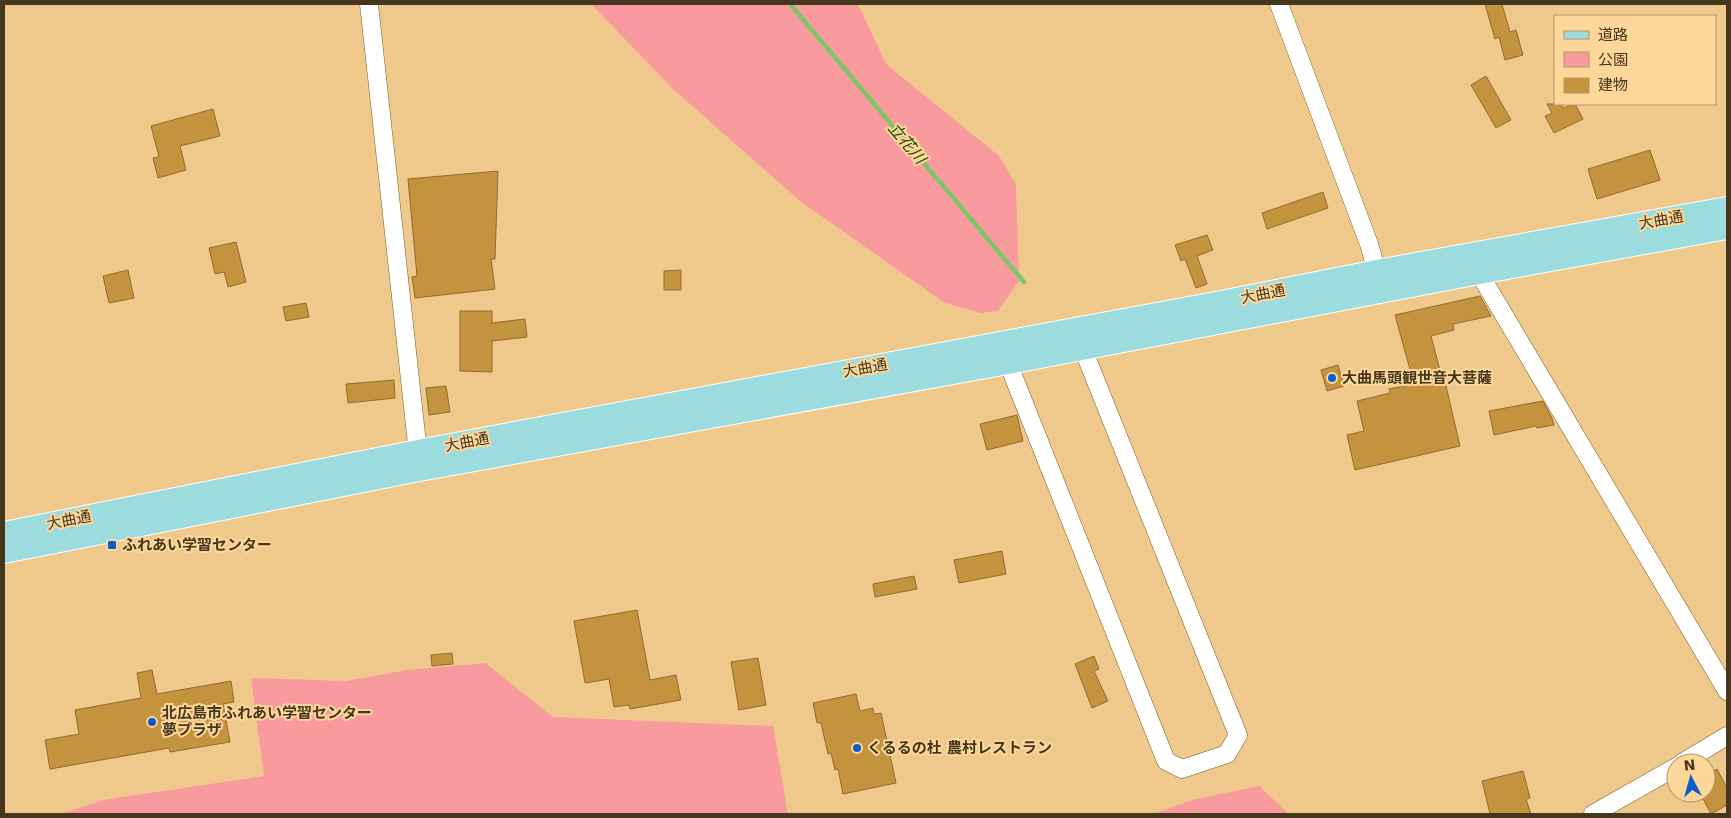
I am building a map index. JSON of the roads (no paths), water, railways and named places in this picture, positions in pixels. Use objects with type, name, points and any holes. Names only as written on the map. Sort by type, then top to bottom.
[{"type":"main road","name":"大曲通","points":[[4,533],[419,461],[1008,364],[1083,349],[1380,281],[1727,208]]},
{"type":"main road","name":"大曲通","points":[[4,552],[419,461],[1221,302],[1380,281],[1479,272],[1727,228]]},
{"type":"street","points":[[369,4],[419,461]]},
{"type":"street","points":[[1279,4],[1366,235],[1380,281]]},
{"type":"street","points":[[1479,272],[1727,691]]},
{"type":"street","points":[[1008,364],[1166,761],[1182,769],[1227,754],[1238,735],[1083,349]]},
{"type":"street","points":[[1699,753],[1727,736]]},
{"type":"street","points":[[1593,814],[1666,773]]},
{"type":"waterway","name":"立花川","points":[[790,4],[1024,282]]},
{"type":"place","name":"大曲馬頭観世音大菩薩","points":[[1332,378]]},
{"type":"place","name":"ふれあい学習センター","points":[[112,545]]},
{"type":"place","name":"北広島市ふれあい学習センター 夢プラザ","points":[[152,722]]},
{"type":"place","name":"くるるの杜 農村レストラン","points":[[857,748]]}]
